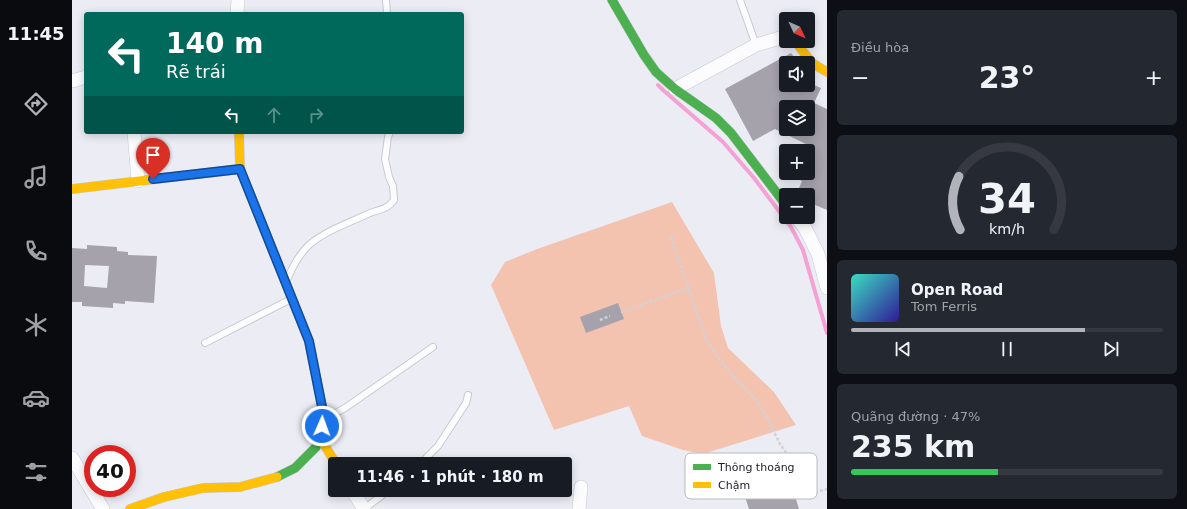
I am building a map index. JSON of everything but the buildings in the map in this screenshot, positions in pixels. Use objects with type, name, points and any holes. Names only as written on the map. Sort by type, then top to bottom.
[{"type":"street","points":[[237,12],[238,0]]},
{"type":"street","points":[[612,0],[644,55],[656,72],[675,89],[706,110],[724,125],[779,196]]},
{"type":"street","points":[[675,89],[756,45],[779,38]]},
{"type":"street","points":[[800,48],[812,63],[827,72]]},
{"type":"street","points":[[72,81],[84,78]]},
{"type":"street","points":[[134,134],[138,181]]},
{"type":"street","points":[[130,509],[164,496],[203,488],[240,486],[276,478],[295,468],[316,447],[324,417],[309,341],[240,169],[238,134]]},
{"type":"street","points":[[72,189],[240,169]]},
{"type":"street","points":[[802,224],[818,254],[827,288]]},
{"type":"street","points":[[319,436],[332,457]]},
{"type":"street","points":[[72,458],[103,509]]},
{"type":"street","points":[[579,509],[581,487]]},
{"type":"street","points":[[356,497],[364,509]]},
{"type":"lane","points":[[386,0],[387,12]]},
{"type":"lane","points":[[740,0],[756,45]]},
{"type":"lane","points":[[286,283],[292,268],[310,245],[327,233],[373,212],[386,208],[394,200],[393,186],[389,177],[385,159],[389,134]]},
{"type":"lane","points":[[205,343],[292,299]]},
{"type":"lane","points":[[324,417],[332,415],[345,408],[433,347]]},
{"type":"lane","points":[[427,457],[438,446],[466,403],[468,395]]},
{"type":"lane","points":[[364,509],[380,497]]},
{"type":"path","points":[[671,237],[706,340],[731,374],[756,400],[786,453]]},
{"type":"path","points":[[621,312],[689,288]]},
{"type":"path","points":[[600,320],[610,316]]},
{"type":"path","points":[[817,492],[827,489]]},
{"type":"shaded area","points":[[672,202],[714,273],[721,326],[728,348],[774,392],[796,425],[706,453],[683,450],[642,436],[629,406],[554,430],[491,285],[505,262],[537,249]]},
{"type":"waterway","points":[[658,85],[723,142],[754,178],[791,227],[803,250],[827,333]]},
{"type":"traffic: fast","points":[[612,0],[644,55],[656,72],[675,89],[716,118],[731,133],[779,196]]},
{"type":"traffic: fast","points":[[277,477],[295,468],[316,447],[319,436]]},
{"type":"traffic: slow","points":[[800,48],[812,63],[827,72]]},
{"type":"traffic: slow","points":[[239,134],[240,169],[309,341],[324,417],[319,436],[332,457]]},
{"type":"traffic: slow","points":[[72,189],[240,169]]},
{"type":"traffic: slow","points":[[130,509],[164,497],[203,488],[240,487],[277,477]]},
{"type":"route","points":[[153,179],[240,169],[309,341],[324,417],[322,426]]}]
